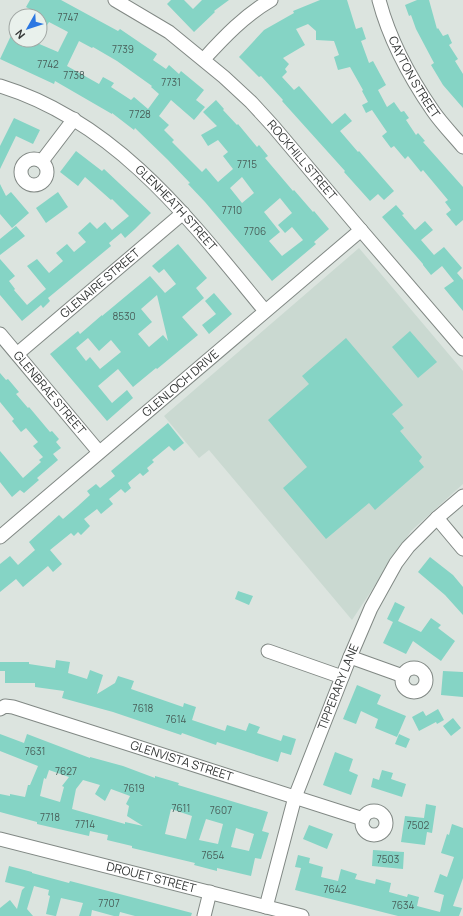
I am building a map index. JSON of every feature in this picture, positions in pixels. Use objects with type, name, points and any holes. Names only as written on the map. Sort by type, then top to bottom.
[{"type":"street","name":"ROCKHILL STREET","points":[[115,0],[169,32],[204,59],[273,126],[463,349]]},
{"type":"street","points":[[204,59],[231,30],[262,5],[271,0]]},
{"type":"street","name":"CAYTON STREET","points":[[379,0],[381,9],[397,47],[414,80],[434,112],[462,144]]},
{"type":"street","name":"GLENHEATH STREET","points":[[0,86],[33,98],[74,119],[102,138],[127,158],[158,186],[183,213],[265,311]]},
{"type":"street","points":[[42,161],[74,119]]},
{"type":"street","name":"GLENAIRE STREET","points":[[17,354],[183,213]]},
{"type":"street","name":"GLENLOCH DRIVE","points":[[2,533],[100,452],[361,230]]},
{"type":"street","name":"GLENBRAE STREET","points":[[0,334],[100,452]]},
{"type":"street","name":"TIPPERARY LANE","points":[[266,907],[295,797],[350,656],[371,608],[396,563],[408,547],[437,518],[463,496]]},
{"type":"street","points":[[437,518],[463,549]]},
{"type":"street","points":[[268,651],[342,677]]},
{"type":"street","points":[[350,656],[403,676]]},
{"type":"street","name":"GLENVISTA STREET","points":[[0,708],[5,706],[13,707],[363,819]]},
{"type":"street","name":"DROUET STREET","points":[[0,840],[302,916]]},
{"type":"street","points":[[204,916],[210,892]]},
{"type":"shaded area","points":[[359,248],[463,371],[463,484],[411,531],[352,620],[209,450],[199,458],[164,416]]},
{"type":"building","points":[[30,0],[61,0],[118,31],[120,29],[157,54],[153,60],[166,69],[169,65],[179,74],[181,71],[204,90],[196,100],[205,107],[194,120],[171,100],[159,116],[169,125],[164,130],[174,140],[172,142],[202,172],[206,168],[218,182],[233,169],[223,156],[228,152],[218,140],[208,146],[201,135],[217,126],[203,112],[216,100],[224,109],[223,110],[237,125],[238,124],[257,147],[259,145],[268,156],[265,158],[293,191],[294,190],[313,212],[314,211],[329,229],[314,242],[316,244],[272,281],[188,184],[190,183],[135,128],[134,130],[112,113],[55,81],[54,84],[0,59],[8,42],[8,48],[48,48],[58,52],[68,32],[49,22],[48,24],[48,8],[26,7]],"holes":[[[79,41],[92,48],[93,47],[117,61],[152,86],[151,87],[159,94],[148,109],[134,97],[131,100],[111,87],[114,83],[103,77],[99,84],[67,66]],[[242,177],[254,193],[242,203],[230,188]],[[280,198],[292,213],[278,225],[285,233],[292,227],[303,240],[282,256],[269,241],[280,232],[264,212]]]},
{"type":"building","points":[[171,0],[184,0],[193,9],[202,0],[229,0],[214,11],[215,12],[194,32],[167,4]]},
{"type":"building","points":[[320,0],[347,0],[356,29],[362,27],[366,39],[361,41],[369,63],[373,61],[386,85],[378,90],[387,107],[394,102],[401,112],[404,111],[409,118],[406,120],[416,135],[418,133],[425,141],[423,142],[463,187],[463,220],[456,226],[446,214],[451,210],[445,202],[448,200],[423,170],[421,172],[408,156],[405,159],[394,146],[391,148],[382,136],[387,132],[372,110],[366,113],[362,105],[368,102],[350,67],[338,70],[334,57],[339,55],[334,41],[316,40],[316,31],[308,24],[296,29],[305,45],[283,58],[289,64],[285,69],[287,72],[282,77],[294,90],[299,86],[332,124],[345,113],[352,121],[340,131],[394,191],[384,200],[378,194],[370,201],[282,101],[283,100],[261,76],[259,77],[239,57],[264,30],[294,13],[293,11]]},
{"type":"building","points":[[417,0],[429,0],[437,29],[438,28],[443,36],[448,34],[452,43],[449,45],[458,59],[455,61],[463,74],[463,108],[443,85],[431,65],[434,63],[416,29],[411,15],[409,16],[405,5]]},
{"type":"building","points":[[14,118],[40,130],[33,144],[16,136],[0,169],[0,146]]},
{"type":"building","points":[[76,151],[102,171],[104,169],[151,213],[125,238],[121,233],[109,243],[111,246],[48,298],[50,301],[43,308],[41,305],[22,321],[0,295],[0,259],[15,276],[9,281],[15,289],[14,290],[27,305],[46,289],[27,266],[37,259],[49,273],[63,261],[56,253],[67,244],[74,252],[86,242],[78,233],[90,222],[97,229],[105,222],[112,230],[129,216],[112,199],[111,200],[85,177],[78,186],[60,172]]},
{"type":"building","points":[[0,184],[6,196],[11,192],[29,213],[12,228],[0,214]]},
{"type":"building","points":[[58,192],[68,207],[46,223],[36,208]]},
{"type":"building","points":[[396,205],[404,214],[402,215],[415,230],[425,221],[433,230],[421,240],[434,255],[444,247],[462,268],[457,273],[463,280],[463,311],[444,288],[454,281],[442,266],[431,275],[382,217]]},
{"type":"building","points":[[16,226],[25,236],[0,255],[0,239]]},
{"type":"building","points":[[178,244],[207,278],[196,288],[204,298],[182,317],[198,335],[133,387],[118,369],[98,386],[112,403],[127,390],[133,398],[107,421],[50,354],[78,331],[80,334],[150,276],[165,293],[176,284],[164,269],[159,273],[152,266]],"holes":[[[157,295],[168,341],[163,335],[149,347],[138,334],[152,322],[141,309]],[[88,338],[99,351],[111,340],[121,352],[100,369],[90,357],[86,361],[76,348]]]},
{"type":"building","points":[[214,293],[232,314],[209,334],[202,325],[216,314],[205,301]]},
{"type":"building","points":[[410,331],[437,362],[418,378],[392,347]]},
{"type":"building","points":[[346,338],[403,405],[392,414],[404,428],[400,431],[422,457],[419,461],[424,467],[375,510],[369,503],[326,539],[283,488],[307,467],[268,420],[309,384],[302,376]]},
{"type":"building","points":[[0,373],[6,380],[8,379],[19,392],[16,394],[28,408],[29,407],[50,432],[52,431],[59,439],[56,442],[61,448],[53,454],[58,460],[37,478],[39,480],[24,493],[20,490],[12,497],[0,482],[0,451],[23,478],[41,462],[39,460],[43,457],[33,446],[38,442],[26,428],[21,432],[12,421],[14,419],[0,402]]},
{"type":"building","points":[[168,423],[184,443],[174,451],[169,446],[152,460],[154,462],[147,468],[149,471],[143,476],[140,473],[128,483],[131,488],[125,493],[121,489],[109,499],[113,504],[101,514],[97,509],[84,519],[90,526],[81,535],[78,532],[74,536],[71,533],[50,550],[62,564],[53,572],[48,566],[23,587],[16,579],[0,592],[0,564],[10,556],[18,565],[35,550],[29,542],[59,515],[63,519],[90,495],[87,491],[96,484],[100,488],[115,476],[111,471]]},
{"type":"building","points":[[430,557],[453,575],[463,587],[463,615],[445,595],[418,572]]},
{"type":"building","points":[[238,591],[253,596],[249,605],[235,599]]},
{"type":"building","points":[[395,602],[405,607],[398,621],[421,632],[431,618],[441,625],[438,628],[455,641],[441,661],[413,641],[406,654],[383,643],[393,622],[387,619]]},
{"type":"building","points":[[56,660],[70,662],[68,673],[87,679],[90,670],[103,675],[97,694],[115,683],[118,676],[134,681],[131,689],[183,707],[184,703],[196,707],[192,720],[225,731],[227,725],[246,731],[249,723],[260,727],[257,733],[281,741],[283,735],[296,739],[291,755],[281,752],[278,762],[217,742],[216,745],[182,733],[181,735],[113,712],[62,698],[64,691],[35,687],[35,683],[5,683],[5,671],[0,671],[0,662],[29,662],[29,664],[55,668]]},
{"type":"building","points":[[443,671],[463,672],[463,697],[441,695]]},
{"type":"building","points":[[357,685],[381,695],[377,704],[406,716],[397,737],[375,728],[378,719],[361,711],[356,724],[343,719]]},
{"type":"building","points":[[438,709],[444,720],[437,724],[436,722],[419,731],[412,717],[423,711],[426,716]]},
{"type":"building","points":[[453,718],[461,728],[451,736],[443,726]]},
{"type":"building","points":[[0,734],[24,743],[27,734],[90,758],[123,766],[155,778],[155,776],[179,783],[178,785],[268,812],[262,831],[269,833],[261,859],[255,858],[251,876],[217,868],[217,871],[194,865],[195,863],[132,848],[132,846],[107,840],[108,835],[90,831],[89,836],[37,824],[37,822],[0,812],[0,794],[25,797],[28,785],[30,785],[38,766],[0,751]],"holes":[[[49,770],[69,777],[62,786],[64,787],[60,802],[40,796],[44,778],[46,779]],[[83,780],[100,785],[95,794],[105,801],[111,789],[130,796],[126,804],[129,806],[127,816],[143,826],[125,822],[125,824],[72,809],[76,789]],[[171,809],[192,816],[186,839],[165,834]],[[206,819],[223,824],[218,844],[199,840]],[[236,828],[254,834],[249,851],[231,847]]]},
{"type":"building","points":[[399,734],[410,739],[406,748],[395,744]]},
{"type":"building","points":[[335,752],[353,759],[349,771],[358,775],[351,795],[323,785]]},
{"type":"building","points":[[382,770],[393,773],[391,779],[406,784],[402,797],[371,787],[373,778],[379,780]]},
{"type":"building","points":[[426,804],[436,806],[432,833],[427,832],[425,845],[401,842],[405,816],[424,818]]},
{"type":"building","points":[[452,824],[463,828],[463,878],[453,906],[462,908],[459,916],[398,916],[295,890],[301,868],[295,867],[298,855],[310,858],[309,863],[323,867],[321,877],[338,881],[341,869],[357,874],[355,879],[375,884],[376,879],[391,883],[389,892],[407,897],[408,894],[419,897],[417,906],[440,912],[444,895],[434,892],[440,874],[447,877],[454,857],[441,853]]},
{"type":"building","points":[[309,825],[333,834],[327,849],[303,839]]},
{"type":"building","points":[[373,850],[404,852],[403,869],[372,866]]},
{"type":"building","points":[[9,866],[69,883],[70,881],[192,913],[191,916],[135,916],[120,912],[119,916],[114,916],[92,910],[91,916],[79,916],[83,903],[61,898],[55,916],[46,914],[50,896],[48,895],[49,890],[34,886],[27,909],[33,916],[0,916],[0,908],[10,900],[17,909],[22,890],[25,887],[5,882]]}]
